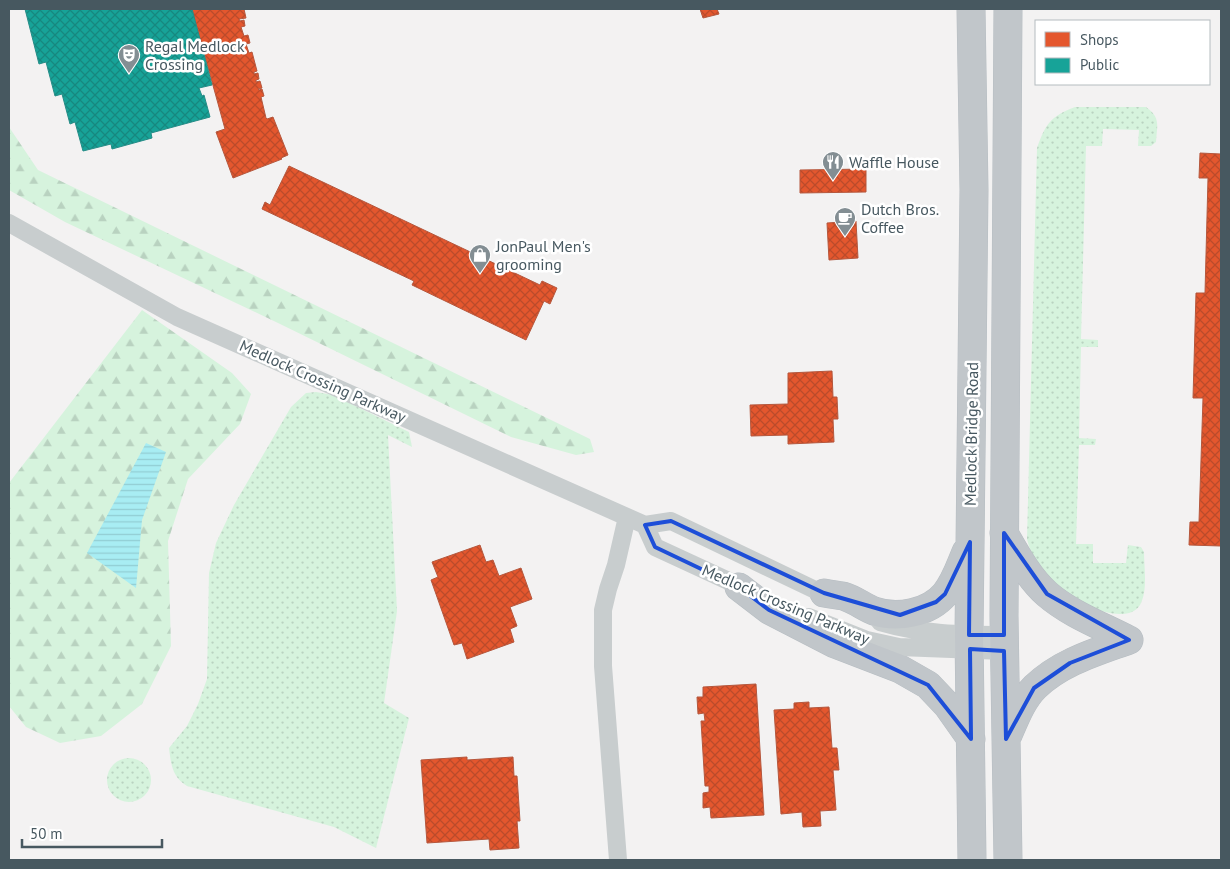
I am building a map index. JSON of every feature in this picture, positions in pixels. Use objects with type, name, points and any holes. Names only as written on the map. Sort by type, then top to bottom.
[{"type":"highway","name":"Medlock Bridge Road","points":[[971,9],[974,190],[970,542],[972,860]]},
{"type":"highway","name":"Medlock Bridge Road","points":[[1008,9],[1004,533],[1008,860]]},
{"type":"highway","points":[[1004,533],[1023,564],[1047,594],[1075,612],[1129,640],[1070,663],[1034,688],[1020,709],[1006,739]]},
{"type":"highway","points":[[824,593],[844,596],[875,611],[888,614],[900,615],[912,612],[936,602],[945,594],[958,572],[970,542]]},
{"type":"highway","points":[[739,586],[769,610],[835,644],[900,669],[928,685],[947,706],[971,740]]},
{"type":"street","name":"Medlock Crossing Parkway","points":[[9,223],[177,317],[627,518],[645,525],[671,521],[824,593],[864,616],[904,628],[970,642]]},
{"type":"street","points":[[618,860],[603,666],[603,610],[627,518]]},
{"type":"street","name":"Medlock Crossing Parkway","points":[[645,525],[656,547],[739,586],[867,640],[899,647],[970,642],[1004,643]]},
{"type":"highlighted area","points":[[671,521],[824,593],[900,615],[936,602],[945,594],[970,542],[969,635],[1004,635],[1004,533],[1047,594],[1129,640],[1070,663],[1034,688],[1006,739],[1004,651],[970,649],[971,739],[928,685],[769,610],[739,587],[655,547],[645,525]]},
{"type":"green space","points":[[1075,107],[1146,107],[1154,115],[1157,122],[1156,142],[1151,146],[1138,146],[1139,130],[1103,129],[1102,146],[1086,146],[1081,339],[1098,340],[1098,347],[1081,347],[1079,438],[1096,439],[1095,445],[1079,445],[1076,544],[1093,544],[1093,563],[1126,563],[1128,545],[1141,547],[1144,552],[1144,593],[1140,605],[1133,611],[1124,614],[1114,614],[1091,607],[1070,598],[1046,584],[1037,569],[1027,539],[1037,148],[1043,132],[1050,122],[1060,114]]},
{"type":"green space","points":[[9,127],[38,170],[590,439],[594,452],[576,455],[511,437],[278,323],[65,222],[9,190]]},
{"type":"green space","points":[[142,310],[232,373],[251,394],[240,424],[188,479],[168,541],[171,646],[142,704],[101,736],[60,743],[26,727],[9,706],[9,483]]},
{"type":"green space","points":[[316,392],[333,395],[409,432],[412,447],[388,435],[397,611],[384,703],[409,718],[376,848],[334,827],[187,786],[175,774],[169,748],[187,726],[198,704],[207,679],[209,573],[216,543],[234,505],[291,407],[306,393]]},
{"type":"green space","points":[[129,758],[141,762],[147,768],[151,780],[147,792],[141,798],[129,802],[117,798],[111,792],[107,780],[111,768],[117,762]]},
{"type":"water","points":[[146,443],[166,452],[142,520],[136,588],[87,553]]},
{"type":"building: Shops","points":[[192,9],[244,9],[246,18],[239,19],[240,21],[244,20],[245,26],[241,27],[244,36],[248,35],[250,43],[246,44],[249,53],[252,52],[257,71],[254,74],[258,73],[259,79],[256,82],[260,81],[262,88],[258,89],[262,89],[264,96],[261,97],[266,118],[273,117],[288,155],[282,159],[233,178],[216,132],[225,129]]},
{"type":"building: Shops","points":[[700,9],[717,9],[719,14],[703,18]]},
{"type":"building: Shops","points":[[1200,153],[1221,154],[1221,546],[1189,545],[1190,522],[1199,522],[1203,398],[1193,398],[1196,293],[1205,293],[1208,178],[1199,178]]},
{"type":"building: Shops","points":[[289,166],[540,285],[542,281],[557,288],[550,304],[544,301],[526,340],[412,285],[414,281],[262,209],[265,202],[270,205]]},
{"type":"building: Shops","name":"Waffle House","points":[[866,169],[866,192],[800,193],[800,170]]},
{"type":"building: Shops","points":[[856,221],[858,258],[829,260],[827,223]]},
{"type":"building: Shops","points":[[832,371],[833,397],[837,397],[838,419],[833,419],[834,442],[788,444],[788,435],[751,436],[750,405],[788,404],[788,373]]},
{"type":"building: Shops","points":[[480,545],[486,562],[493,560],[499,576],[521,568],[532,599],[510,607],[517,626],[510,629],[514,642],[467,659],[462,643],[454,645],[431,580],[438,577],[432,562]]},
{"type":"building: Shops","points":[[756,684],[764,815],[711,818],[710,807],[703,808],[703,793],[709,792],[709,786],[705,786],[701,721],[705,721],[704,713],[698,714],[697,697],[703,697],[703,687]]},
{"type":"building: Shops","points":[[809,702],[809,708],[829,707],[832,748],[837,748],[839,770],[833,770],[836,810],[820,811],[821,826],[803,827],[802,812],[781,814],[774,710],[794,709],[794,703]]},
{"type":"building: Shops","points":[[467,757],[467,760],[513,757],[514,776],[517,776],[520,821],[517,821],[519,848],[490,850],[489,839],[427,843],[421,760]]},
{"type":"building: Public","name":"Regal Medlock Crossing","points":[[25,9],[192,9],[212,85],[199,88],[202,96],[204,95],[210,117],[151,133],[152,138],[112,149],[111,144],[83,151],[75,122],[70,124],[62,94],[55,96],[46,62],[39,64]]},
{"type":"place","name":"Regal Medlock Crossing","points":[[129,74]]},
{"type":"place","name":"Waffle House","points":[[833,181]]},
{"type":"place","name":"Dutch Bros. Coffee","points":[[845,237]]},
{"type":"place","name":"JonPaul Men's grooming","points":[[480,274]]}]
